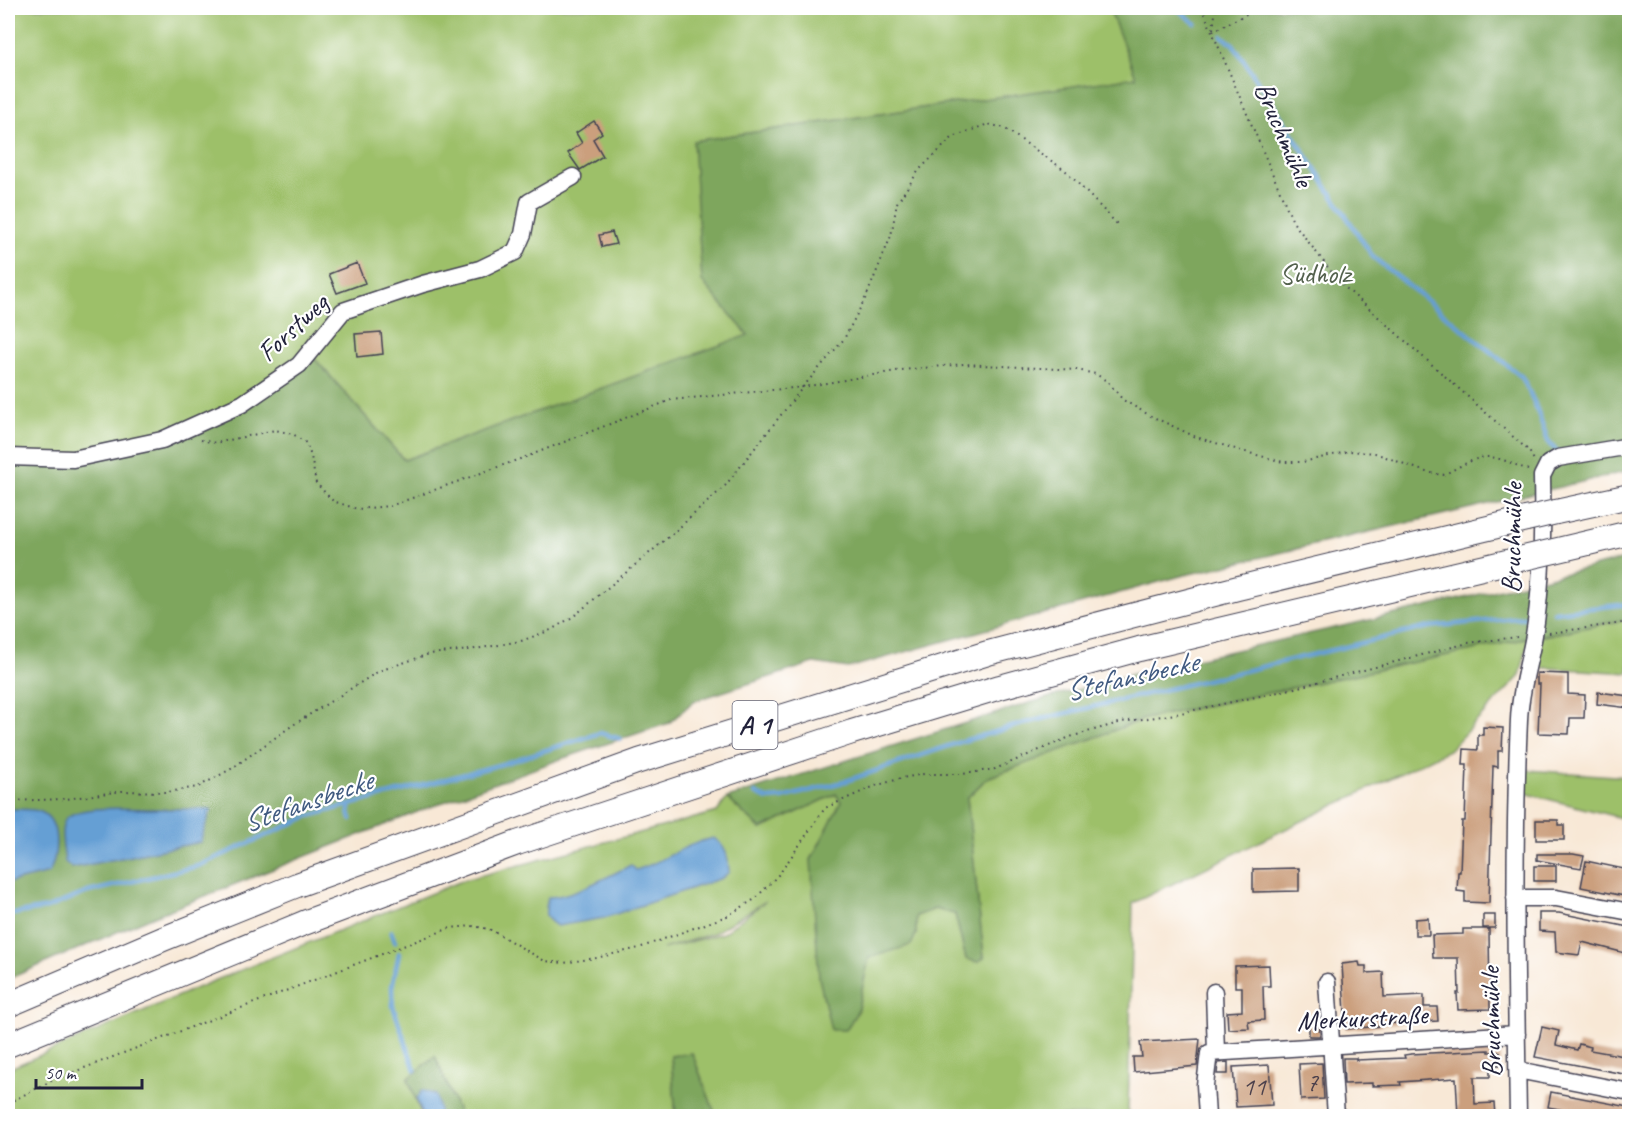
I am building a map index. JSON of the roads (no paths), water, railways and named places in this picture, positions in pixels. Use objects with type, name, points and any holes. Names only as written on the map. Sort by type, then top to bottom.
[{"type":"highway","name":"A 1","points":[[8,1005],[297,885],[639,761],[988,653],[1238,588],[1629,496]]},
{"type":"highway","name":"A 1","points":[[8,1045],[51,1025],[304,922],[517,843],[852,732],[1000,687],[1139,649],[1629,533]]},
{"type":"street","name":"Forstweg","points":[[8,457],[74,459],[162,440],[242,404],[299,365],[343,311],[423,284],[480,269],[515,252],[523,234],[529,202],[573,177]]},
{"type":"street","name":"Bruchmühle","points":[[1518,1116],[1515,898],[1519,718],[1521,687],[1534,635],[1538,595],[1542,476],[1548,465],[1558,458],[1626,447]]},
{"type":"street","points":[[1515,898],[1556,897],[1629,912]]},
{"type":"street","points":[[1327,982],[1336,1116]]},
{"type":"street","points":[[1207,1116],[1204,1085],[1213,1053],[1214,992]]},
{"type":"street","name":"Merkurstraße","points":[[1213,1053],[1517,1034]]},
{"type":"street","points":[[1518,1070],[1629,1092]]},
{"type":"water","points":[[104,808],[211,809],[200,842],[72,868],[65,862],[62,830],[65,820],[71,815]]},
{"type":"water","points":[[8,809],[38,811],[48,817],[55,831],[56,840],[56,849],[49,873],[8,883]]},
{"type":"water","points":[[714,838],[722,845],[727,857],[729,872],[722,878],[604,918],[557,926],[547,917],[548,897],[578,890],[631,865],[636,870],[646,867],[703,840]]},
{"type":"water","points":[[422,1090],[436,1095],[440,1116],[423,1116],[417,1100]]},
{"type":"waterway","points":[[1176,8],[1195,23]]},
{"type":"waterway","points":[[1222,36],[1233,44],[1373,257],[1522,377],[1535,404],[1549,444],[1560,453]]},
{"type":"waterway","name":"Stefansbecke","points":[[1554,612],[1630,604]]},
{"type":"waterway","name":"Stefansbecke","points":[[755,793],[767,799],[782,798],[843,782],[963,741],[1029,722],[1429,627],[1525,617]]},
{"type":"waterway","name":"Stefansbecke","points":[[8,915],[47,908],[88,892],[198,866],[309,816],[502,764],[600,733],[621,739]]},
{"type":"waterway","points":[[351,804],[349,812],[351,819]]},
{"type":"waterway","points":[[391,931],[395,942]]},
{"type":"waterway","points":[[399,953],[392,987],[393,1006],[415,1070]]},
{"type":"park label","name":"Südholz","points":[[1315,273]]}]
